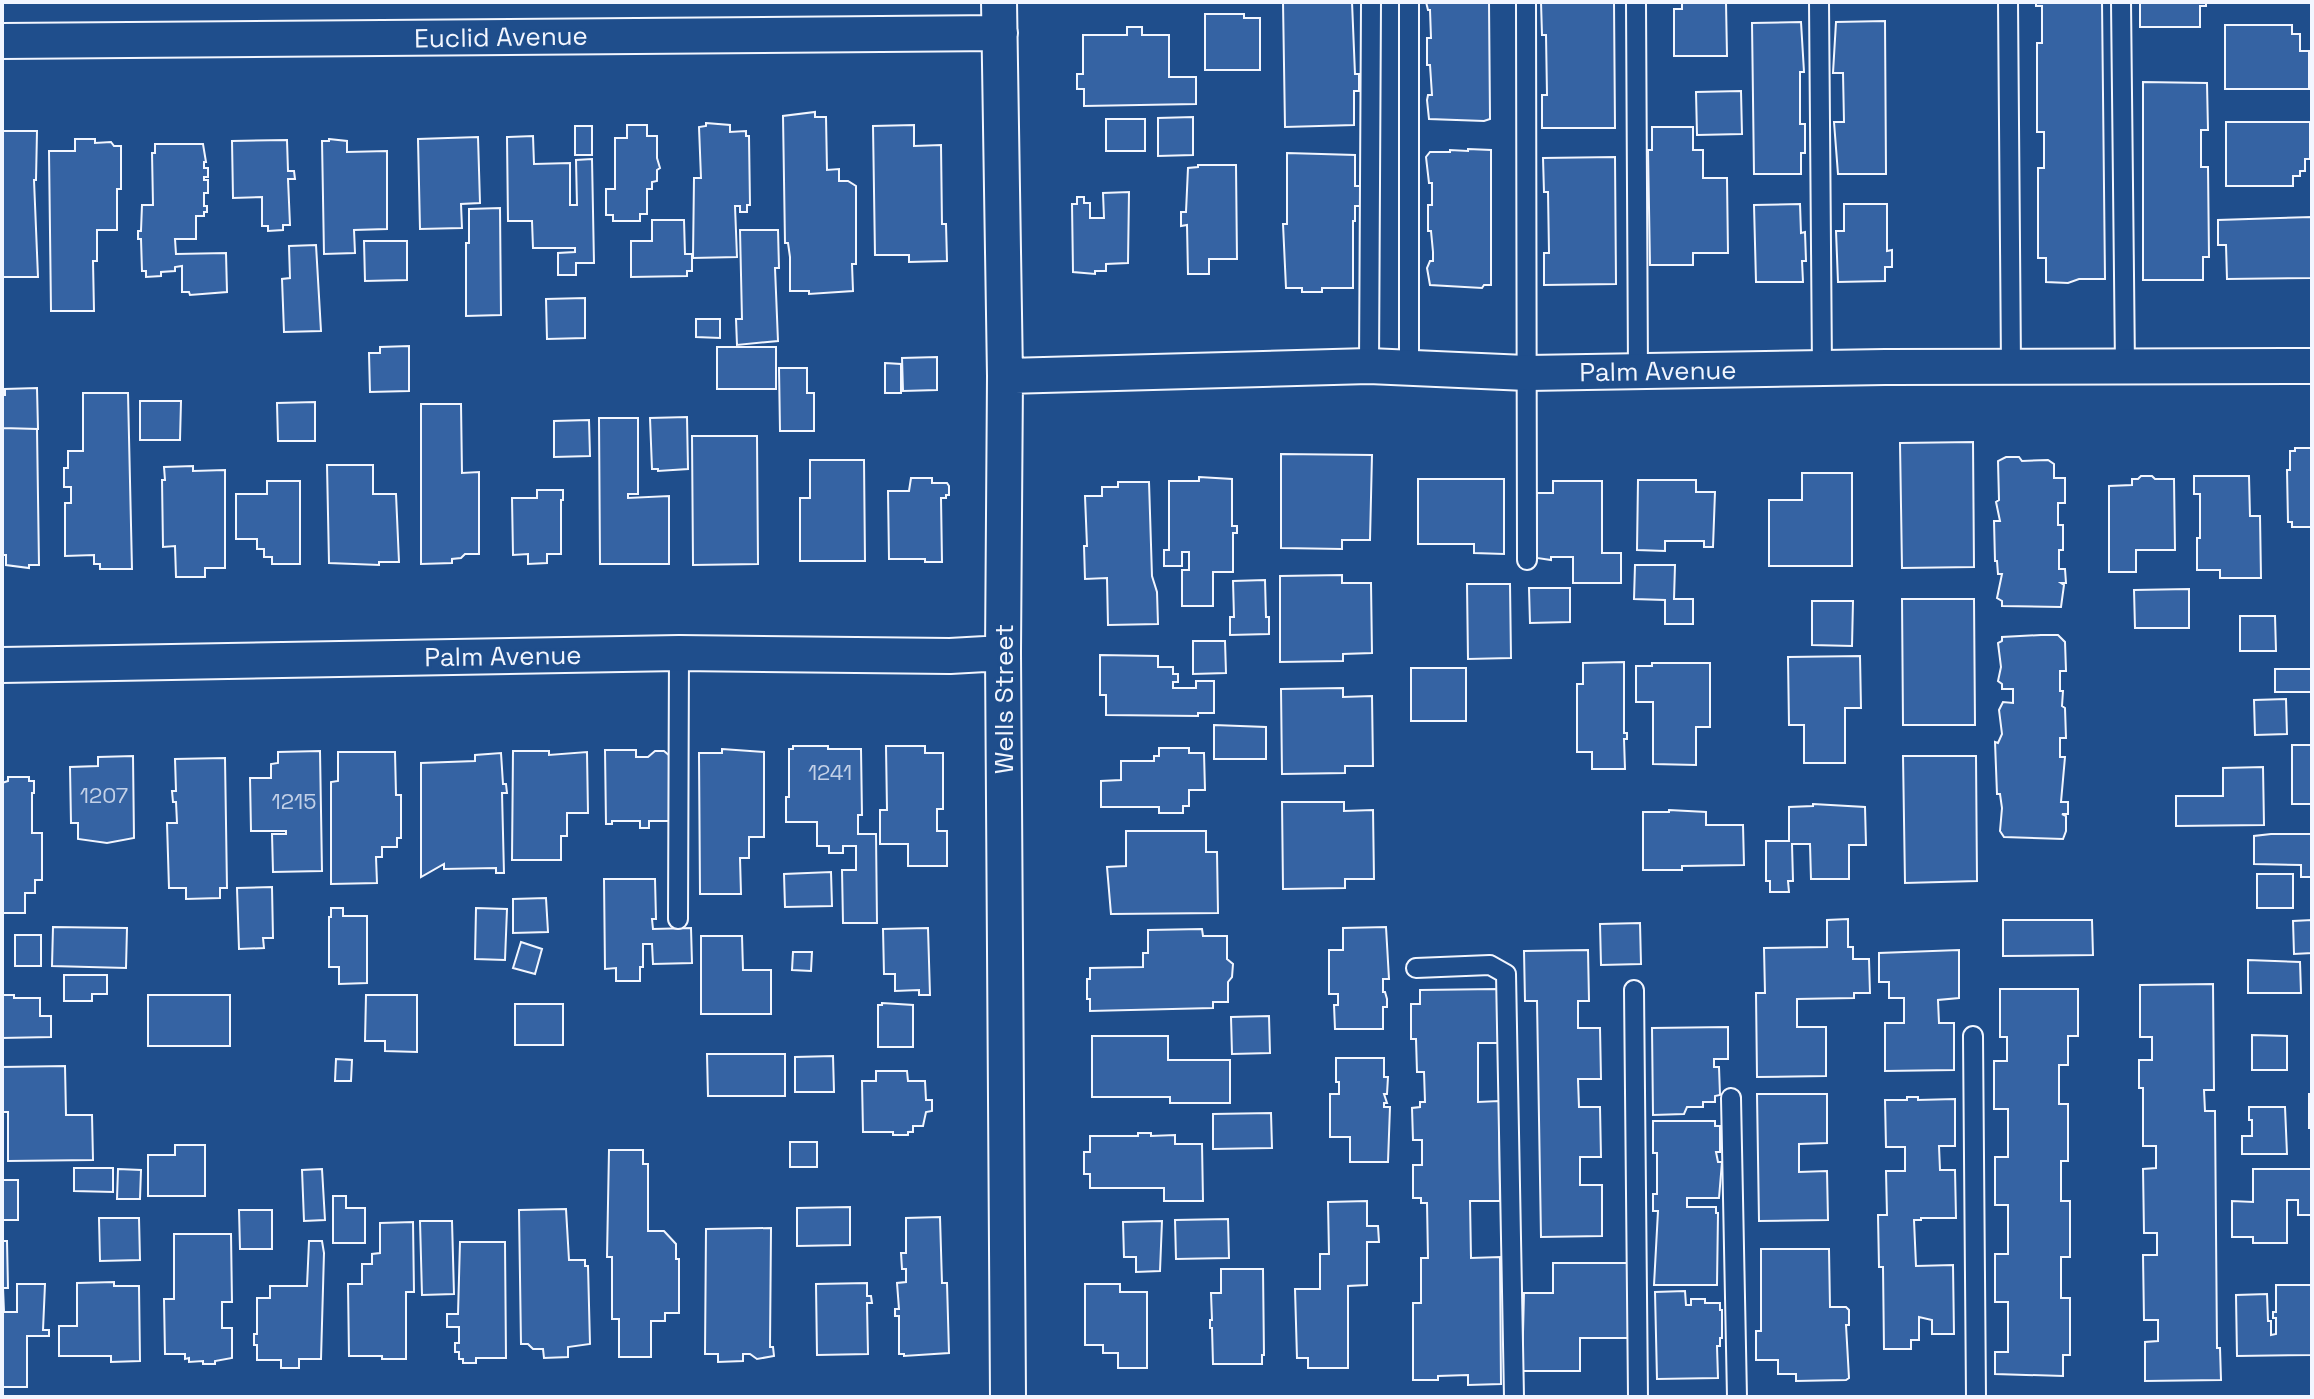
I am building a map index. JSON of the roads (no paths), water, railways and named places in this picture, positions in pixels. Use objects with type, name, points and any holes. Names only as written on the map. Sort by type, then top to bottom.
[{"type":"street","name":"Euclid Avenue","points":[[2,41],[1000,17]]},
{"type":"street","name":"Wells Street","points":[[1000,17],[1005,376],[1003,653],[1008,1397]]},
{"type":"street","name":"Palm Avenue","points":[[1005,376],[1369,366],[1528,373],[2011,366],[2312,366]]},
{"type":"street","name":"Palm Avenue","points":[[2,665],[679,653],[950,656],[1003,653]]},
{"type":"lane","points":[[1369,366],[1371,2]]},
{"type":"lane","points":[[1409,2],[1409,366]]},
{"type":"lane","points":[[1526,2],[1527,560]]},
{"type":"lane","points":[[1636,2],[1638,372]]},
{"type":"lane","points":[[1819,2],[1822,369]]},
{"type":"lane","points":[[2008,2],[2011,366]]},
{"type":"lane","points":[[2121,2],[2125,366]]},
{"type":"lane","points":[[678,919],[679,653]]},
{"type":"lane","points":[[1416,968],[1490,965],[1506,974],[1514,1397]]},
{"type":"lane","points":[[1634,990],[1638,1397]]},
{"type":"lane","points":[[1973,1036],[1976,1397]]},
{"type":"lane","points":[[1731,1098],[1737,1397]]}]
